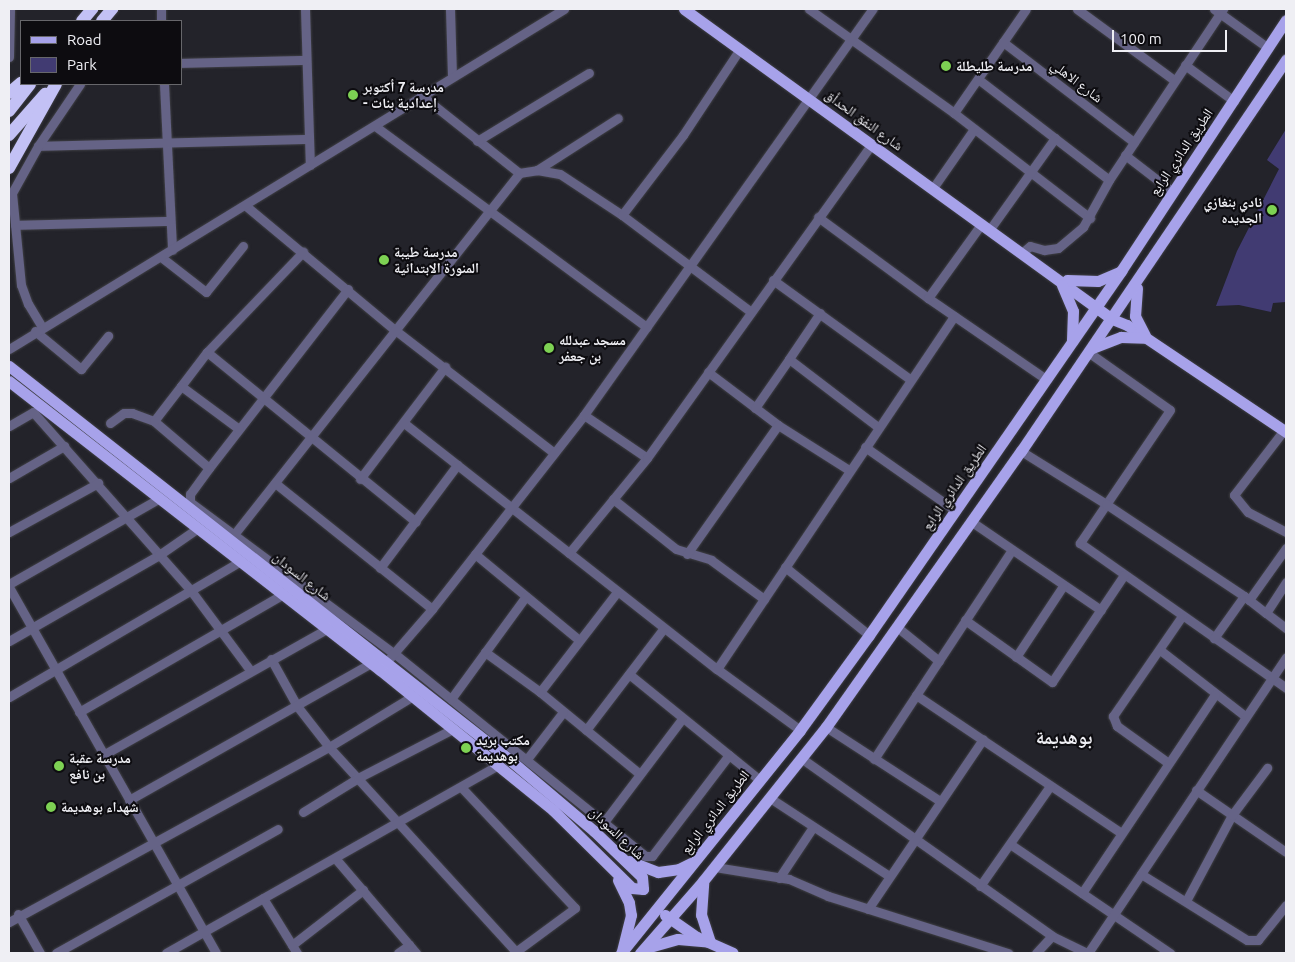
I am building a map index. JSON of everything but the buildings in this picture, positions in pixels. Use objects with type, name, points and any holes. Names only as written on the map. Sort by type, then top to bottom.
[{"type":"highway","points":[[83,20],[92,9]]},
{"type":"highway","points":[[103,20],[112,9]]},
{"type":"highway","points":[[9,92],[20,84]]},
{"type":"highway","points":[[9,111],[29,85]]},
{"type":"highway","points":[[9,135],[54,85]]},
{"type":"highway","points":[[9,168],[54,85]]},
{"type":"main road","name":"شارع النفق الحدأق","points":[[684,9],[1025,254],[1285,431]]},
{"type":"main road","name":"الطريق الدائري الرابع","points":[[621,953],[658,910],[800,730],[870,635],[1121,271],[1286,20]]},
{"type":"main road","points":[[642,951],[715,867],[826,727],[1022,452],[1286,59]]},
{"type":"main road","points":[[1071,343],[1073,311],[1063,280],[1098,281],[1121,271]]},
{"type":"main road","points":[[1140,278],[1134,304],[1137,322],[1146,338]]},
{"type":"main road","points":[[1089,350],[1120,337],[1146,338]]},
{"type":"main road","points":[[9,366],[44,399]]},
{"type":"main road","points":[[9,381],[44,399]]},
{"type":"main road","name":"شارع السودان","points":[[44,399],[98,442],[160,498],[327,629],[383,662],[413,696],[553,810],[632,888],[643,889],[642,878],[560,801],[383,662],[233,536],[98,442]]},
{"type":"main road","points":[[912,573],[928,584]]},
{"type":"main road","points":[[620,856],[658,872],[679,869],[695,861]]},
{"type":"main road","points":[[610,865],[630,903],[628,930],[621,953]]},
{"type":"main road","points":[[703,881],[701,915],[710,942]]},
{"type":"main road","points":[[658,910],[727,952]]},
{"type":"main road","points":[[642,951],[678,939],[710,942]]},
{"type":"street","points":[[9,56],[10,9]]},
{"type":"street","points":[[305,9],[310,165]]},
{"type":"street","points":[[450,9],[452,76]]},
{"type":"street","points":[[9,349],[38,329],[246,206],[374,126],[421,94],[564,9]]},
{"type":"street","points":[[809,9],[954,113],[1090,218]]},
{"type":"street","points":[[130,800],[297,706],[383,662],[432,609],[584,415],[647,326],[692,267],[808,98],[873,9]]},
{"type":"street","points":[[954,113],[1026,9]]},
{"type":"street","points":[[1077,9],[1174,80]]},
{"type":"street","points":[[1025,254],[1030,246],[1044,250],[1058,248],[1090,218],[1109,180],[1219,10],[1268,48]]},
{"type":"street","name":"شارع الاهلي","points":[[1003,42],[1134,142]]},
{"type":"street","points":[[622,215],[683,135],[740,48]]},
{"type":"street","points":[[182,63],[306,60]]},
{"type":"street","points":[[1185,64],[1234,101]]},
{"type":"street","points":[[477,141],[589,74]]},
{"type":"street","points":[[978,78],[1109,180]]},
{"type":"street","points":[[79,85],[38,146],[12,193],[14,225],[23,291],[38,329],[81,369],[108,336]]},
{"type":"street","points":[[164,85],[172,250]]},
{"type":"street","points":[[421,94],[519,173]]},
{"type":"street","points":[[537,170],[618,118]]},
{"type":"street","points":[[374,126],[486,210],[647,326]]},
{"type":"street","points":[[933,188],[974,129]]},
{"type":"street","points":[[928,298],[1031,171],[1055,138]]},
{"type":"street","points":[[38,146],[310,139]]},
{"type":"street","points":[[569,553],[647,458],[750,310],[872,144]]},
{"type":"street","points":[[1125,155],[1172,192]]},
{"type":"street","points":[[348,288],[190,494],[190,502],[233,536],[311,439],[486,210],[519,173],[537,170],[560,174],[622,215],[750,310]]},
{"type":"street","points":[[246,206],[348,288],[395,330],[554,453]]},
{"type":"street","points":[[818,217],[928,298],[1046,379]]},
{"type":"street","points":[[14,225],[170,221]]},
{"type":"street","points":[[161,256],[206,292],[243,246]]},
{"type":"street","points":[[154,421],[207,352],[303,252]]},
{"type":"street","points":[[773,280],[910,379]]},
{"type":"street","points":[[755,408],[820,313]]},
{"type":"street","points":[[717,669],[954,316]]},
{"type":"street","points":[[1089,350],[1170,410],[1080,543],[1286,688]]},
{"type":"street","points":[[207,352],[360,479],[416,522]]},
{"type":"street","points":[[788,359],[878,427]]},
{"type":"street","points":[[360,479],[445,367]]},
{"type":"street","points":[[708,372],[778,424],[849,470]]},
{"type":"street","points":[[182,386],[239,429]]},
{"type":"street","points":[[9,426],[33,412],[98,483],[192,592],[222,629],[250,670]]},
{"type":"street","points":[[110,423],[124,413],[132,413],[154,421],[209,468]]},
{"type":"street","points":[[584,415],[647,458]]},
{"type":"street","points":[[404,423],[617,592],[800,730]]},
{"type":"street","points":[[687,554],[778,424]]},
{"type":"street","points":[[1285,431],[1234,494],[1248,512],[1286,532]]},
{"type":"street","points":[[9,478],[64,446]]},
{"type":"street","points":[[865,447],[956,511]]},
{"type":"street","points":[[1022,452],[1106,504],[1246,598],[1286,628]]},
{"type":"street","points":[[380,568],[457,465]]},
{"type":"street","points":[[9,532],[98,483]]},
{"type":"street","points":[[275,483],[432,609]]},
{"type":"street","points":[[160,498],[9,585],[103,756],[154,840],[216,953]]},
{"type":"street","points":[[613,500],[687,554],[711,560],[764,599]]},
{"type":"street","points":[[972,522],[1063,586],[1101,610]]},
{"type":"street","points":[[9,641],[159,555],[198,528]]},
{"type":"street","points":[[1214,638],[1286,548]]},
{"type":"street","points":[[874,759],[1012,550]]},
{"type":"street","points":[[475,554],[579,640]]},
{"type":"street","points":[[9,696],[57,671],[241,561]]},
{"type":"street","points":[[785,567],[870,635]]},
{"type":"street","points":[[965,620],[1052,682],[1124,575]]},
{"type":"street","points":[[1266,613],[1286,582]]},
{"type":"street","points":[[1016,657],[1063,586]]},
{"type":"street","points":[[540,692],[617,592]]},
{"type":"street","points":[[79,712],[283,594]]},
{"type":"street","points":[[451,700],[526,596]]},
{"type":"street","points":[[1167,762],[1113,720],[1182,616]]},
{"type":"street","points":[[897,627],[939,661]]},
{"type":"street","points":[[586,730],[664,628]]},
{"type":"street","points":[[103,756],[250,670],[327,629]]},
{"type":"street","points":[[1160,650],[1245,716]]},
{"type":"street","points":[[485,652],[540,692],[640,774]]},
{"type":"street","points":[[802,758],[914,840],[1052,936],[1087,953],[1286,657]]},
{"type":"street","points":[[271,659],[297,706],[329,747],[515,953],[575,908],[462,787]]},
{"type":"street","points":[[383,662],[451,700],[527,759],[645,856],[652,856],[730,756]]},
{"type":"street","points":[[629,674],[682,719],[760,780]]},
{"type":"street","points":[[1082,893],[1167,762],[1216,694]]},
{"type":"street","points":[[916,695],[1120,832]]},
{"type":"street","points":[[9,922],[18,914],[329,747],[413,696]]},
{"type":"street","points":[[527,759],[563,712]]},
{"type":"street","points":[[604,822],[682,719]]},
{"type":"street","points":[[826,727],[940,801]]},
{"type":"street","points":[[303,812],[358,778],[453,729]]},
{"type":"street","points":[[868,909],[983,740]]},
{"type":"street","points":[[166,953],[498,765]]},
{"type":"street","points":[[1186,901],[1232,815],[1267,768]]},
{"type":"street","points":[[980,886],[1050,786]]},
{"type":"street","points":[[1196,790],[1286,852]]},
{"type":"street","points":[[770,798],[889,876]]},
{"type":"street","points":[[779,878],[813,827]]},
{"type":"street","points":[[56,953],[278,829]]},
{"type":"street","points":[[1010,844],[1113,916],[1170,953]]},
{"type":"street","points":[[335,858],[416,953]]},
{"type":"street","points":[[715,867],[798,882],[868,909],[1008,953]]},
{"type":"street","points":[[1141,874],[1247,940],[1258,940],[1286,904]]},
{"type":"street","points":[[263,898],[294,949],[362,890]]},
{"type":"street","points":[[18,914],[40,953]]},
{"type":"street","points":[[1036,953],[1052,936]]},
{"type":"street","points":[[398,953],[409,945]]},
{"type":"green space","name":"نادي بنغازي الجديده","points":[[1286,129],[1286,302],[1273,303],[1271,312],[1239,305],[1216,306],[1237,251],[1279,169],[1267,160]]},
{"type":"place","name":"مدرسة طليطلة","points":[[946,66]]},
{"type":"place","name":"مدرسة 7 أكتوبر - إعدادية بنات","points":[[353,95]]},
{"type":"place","name":"نادي بنغازي الجديده","points":[[1272,210]]},
{"type":"place","name":"مدرسة طيبة المنورة الابتدائية","points":[[384,260]]},
{"type":"place","name":"مسجد عبدلله بن جعفر","points":[[549,348]]},
{"type":"place","name":"مكتب بريد بوهديمة","points":[[466,748]]},
{"type":"place","name":"مدرسة عقبة بن نافع","points":[[59,766]]},
{"type":"place","name":"شهداء بوهديمة","points":[[51,807]]},
{"type":"district","name":"بوهديمة","points":[[1064,738]]}]
